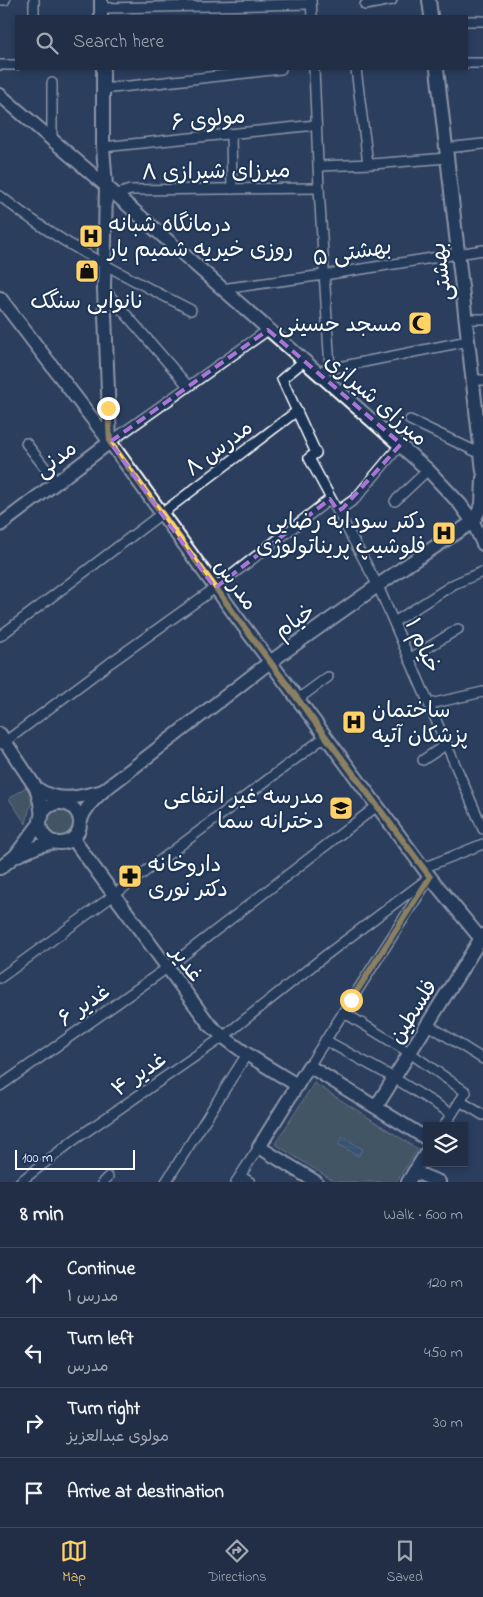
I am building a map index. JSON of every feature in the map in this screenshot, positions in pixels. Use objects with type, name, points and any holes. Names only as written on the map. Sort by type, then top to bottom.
[{"type":"main road","points":[[429,0],[431,15]]},
{"type":"main road","points":[[103,70],[103,147],[110,190],[104,265],[110,442]]},
{"type":"main road","name":"بهشتی","points":[[437,70],[468,341],[478,380],[483,471]]},
{"type":"main road","name":"میرزای شیرازی","points":[[0,95],[428,470],[480,525],[483,544]]},
{"type":"main road","name":"مدرس","points":[[2,305],[110,442],[215,588],[427,872],[482,938]]},
{"type":"main road","name":"مدنی","points":[[0,525],[110,442]]},
{"type":"main road","points":[[480,525],[483,478]]},
{"type":"main road","name":"خیام","points":[[80,822],[83,812],[103,791],[270,662],[404,567],[480,525]]},
{"type":"main road","points":[[2,740],[36,788],[40,802],[44,835],[48,840],[54,842]]},
{"type":"main road","points":[[36,788],[49,796],[59,798],[80,797],[103,791]]},
{"type":"main road","points":[[0,868],[16,856],[39,846],[54,842],[67,842],[73,839],[80,828],[80,822],[75,810],[63,804],[50,806],[16,856]]},
{"type":"main road","name":"غدیر","points":[[73,839],[204,1018],[223,1037],[297,1085]]},
{"type":"main road","name":"فلسطین","points":[[376,1107],[482,938]]},
{"type":"main road","points":[[316,1182],[259,1147],[309,1066],[423,1136]]},
{"type":"main road","points":[[423,1158],[411,1177],[439,1182]]},
{"type":"street","points":[[0,0],[5,0]]},
{"type":"street","points":[[34,0],[34,15]]},
{"type":"street","points":[[365,5],[392,0]]},
{"type":"street","points":[[102,8],[311,2],[312,15]]},
{"type":"street","points":[[468,21],[483,21]]},
{"type":"street","points":[[468,63],[483,63]]},
{"type":"street","points":[[0,65],[15,65]]},
{"type":"street","points":[[103,89],[272,70]]},
{"type":"street","points":[[314,70],[330,369]]},
{"type":"street","points":[[356,70],[368,164]]},
{"type":"street","points":[[52,83],[52,140]]},
{"type":"street","name":"مولوی ۶","points":[[103,147],[316,126]]},
{"type":"street","points":[[231,134],[232,189]]},
{"type":"street","points":[[319,166],[368,164],[447,153],[483,144]]},
{"type":"street","name":"میرزای شیرازی ۸","points":[[110,190],[319,188]]},
{"type":"street","points":[[0,197],[62,240],[104,265],[192,310]]},
{"type":"street","name":"بهشتی ۵","points":[[222,289],[483,250]]},
{"type":"street","points":[[104,289],[188,386]]},
{"type":"street","points":[[466,319],[483,320]]},
{"type":"street","points":[[110,442],[268,330]]},
{"type":"street","points":[[316,372],[468,341]]},
{"type":"street","points":[[297,411],[282,379],[304,362]]},
{"type":"street","name":"خیام ۱","points":[[297,411],[316,453],[309,458],[378,586],[483,829]]},
{"type":"street","name":"مدرس ۸","points":[[0,636],[297,411]]},
{"type":"street","points":[[410,420],[481,454]]},
{"type":"street","points":[[26,442],[56,482]]},
{"type":"street","points":[[338,510],[355,499],[400,444]]},
{"type":"street","points":[[395,501],[428,470]]},
{"type":"street","points":[[2,740],[215,588],[330,499]]},
{"type":"street","points":[[394,622],[454,584],[482,572]]},
{"type":"street","points":[[409,659],[458,629]]},
{"type":"street","points":[[298,699],[328,677]]},
{"type":"street","points":[[430,704],[483,692]]},
{"type":"street","points":[[0,978],[326,736]]},
{"type":"street","points":[[423,760],[447,744]]},
{"type":"street","name":"غدیر ۶","points":[[0,1086],[167,968],[377,806]]},
{"type":"street","name":"غدیر ۴","points":[[20,1182],[74,1140],[223,1037],[427,872],[483,844]]},
{"type":"street","points":[[309,1066],[351,1000],[427,872]]},
{"type":"street","points":[[343,1012],[410,1053],[466,1092],[447,1122]]},
{"type":"street","points":[[427,1024],[483,1059]]},
{"type":"street","points":[[326,1040],[394,1078],[452,1114]]},
{"type":"street","points":[[166,1182],[247,1054]]},
{"type":"street","points":[[460,1101],[483,1115]]},
{"type":"street","points":[[250,1182],[238,1179],[259,1147]]},
{"type":"highlighted area","points":[[268,330],[401,444],[343,508],[338,511],[330,499],[215,588],[110,442]]},
{"type":"green space","points":[[27,786],[33,799],[26,824],[9,799]]},
{"type":"green space","points":[[60,809],[70,813],[74,823],[70,833],[60,837],[50,833],[46,823],[50,813]]},
{"type":"green space","points":[[314,1083],[418,1149],[396,1182],[335,1182],[275,1144]]},
{"type":"water","points":[[343,1137],[363,1149],[358,1156],[338,1144]]},
{"type":"place","name":"درمانگاه شبانه روزی خیریه شمیم یار","points":[[91,236]]},
{"type":"place","name":"نانوایی سنگک","points":[[87,271]]},
{"type":"place","name":"مسجد حسینی","points":[[420,323]]},
{"type":"place","name":"دکتر سودابه رضایی فلوشیپ پریناتولوژی","points":[[444,533]]},
{"type":"place","name":"ساختمان پزشکان آتیه","points":[[354,722]]},
{"type":"place","name":"مدرسه غیر انتفاعی دخترانه سما","points":[[341,808]]},
{"type":"place","name":"داروخانه دکتر نوری","points":[[130,876]]},
{"type":"route","points":[[108,408],[110,442],[236,616],[430,877],[351,1000]]}]
